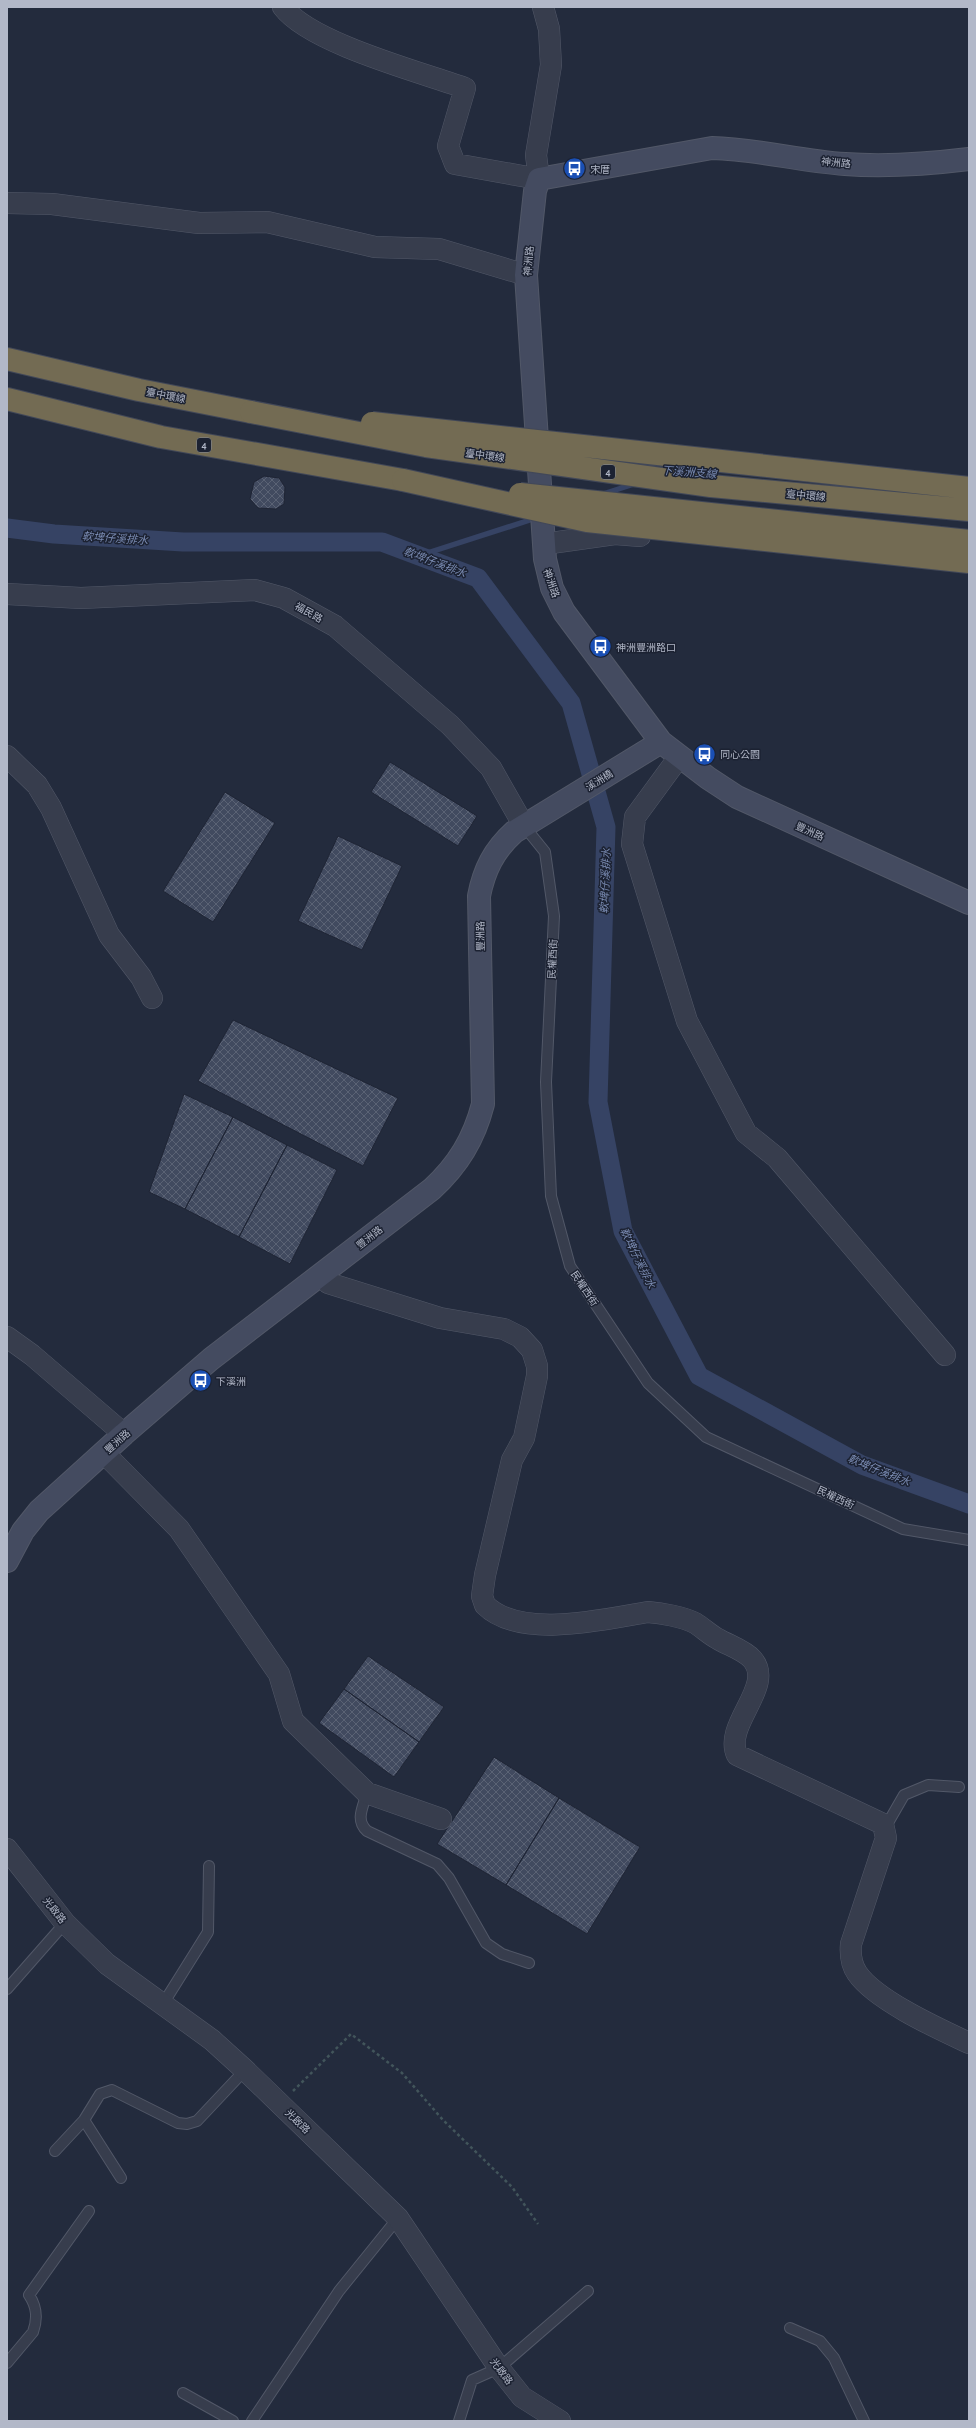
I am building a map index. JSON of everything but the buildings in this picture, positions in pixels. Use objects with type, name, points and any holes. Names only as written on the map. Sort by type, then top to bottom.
[{"type":"highway","name":"臺中環線","points":[[7,359],[139,390],[426,446],[711,486],[969,510]]},
{"type":"highway","name":"4","points":[[7,399],[161,437],[403,480],[969,541]]},
{"type":"highway","points":[[251,412],[412,427],[969,488]]},
{"type":"highway","points":[[403,480],[587,521],[969,563]]},
{"type":"street","points":[[283,7],[297,21],[330,40],[465,88],[448,146],[455,164],[539,179],[536,155],[551,65],[549,29],[543,7]]},
{"type":"street","name":"神洲路","points":[[661,742],[564,612],[548,574],[544,544],[526,275],[535,191],[539,179],[712,148],[733,148],[844,164],[922,164],[969,159]]},
{"type":"street","points":[[7,203],[52,204],[199,223],[267,222],[376,247],[439,249],[526,275]]},
{"type":"street","points":[[544,544],[615,534],[969,563]]},
{"type":"street","name":"福民路","points":[[7,594],[81,598],[255,590],[284,598],[335,626],[450,725],[491,768],[531,822]]},
{"type":"street","name":"溪洲橋","points":[[531,822],[661,742]]},
{"type":"street","name":"豐洲路","points":[[661,742],[679,757],[737,798],[969,902]]},
{"type":"street","points":[[7,756],[37,785],[51,808],[109,935],[141,977],[152,998]]},
{"type":"street","points":[[679,757],[635,817],[632,844],[687,1021],[746,1133],[777,1158],[945,1355]]},
{"type":"street","name":"豐洲路","points":[[7,1561],[23,1530],[39,1510],[124,1434],[211,1359],[441,1180],[458,1161],[475,1132],[483,1104],[479,896],[485,871],[491,859],[505,840],[531,822]]},
{"type":"street","points":[[322,1274],[328,1283],[440,1318],[504,1329],[520,1337],[532,1350],[537,1366],[537,1376],[524,1438],[512,1460],[485,1575],[482,1596],[488,1608],[508,1617],[536,1624],[582,1624],[648,1612],[693,1622],[751,1658],[757,1670],[756,1689],[734,1739],[737,1755],[883,1824],[885,1828],[886,1838],[851,1944],[851,1960],[854,1968],[863,1980],[882,1995],[928,2023],[969,2043]]},
{"type":"street","points":[[7,1336],[32,1354],[124,1434]]},
{"type":"street","points":[[104,1453],[179,1529],[279,1674],[293,1721],[367,1793],[441,1819]]},
{"type":"street","name":"光啟路","points":[[7,1849],[65,1924],[107,1964],[212,2040],[280,2103],[398,2218],[499,2368],[522,2397],[560,2421]]},
{"type":"lane","name":"民權西街","points":[[531,822],[545,852],[554,916],[546,1082],[550,1196],[570,1266],[648,1383],[706,1437],[903,1529],[969,1540]]},
{"type":"lane","points":[[885,1828],[904,1796],[928,1785],[959,1787]]},
{"type":"lane","points":[[367,1793],[359,1819],[362,1826],[367,1831],[437,1864],[449,1878],[486,1943],[502,1954],[529,1963]]},
{"type":"lane","points":[[163,2004],[208,1932],[209,1866]]},
{"type":"lane","points":[[7,1989],[65,1924]]},
{"type":"lane","points":[[55,2150],[84,2120],[100,2094],[112,2090],[178,2123],[192,2123],[245,2070]]},
{"type":"lane","points":[[84,2120],[121,2178]]},
{"type":"lane","points":[[7,2363],[33,2332],[36,2325],[37,2312],[30,2295],[89,2211]]},
{"type":"lane","points":[[252,2421],[339,2291],[398,2218]]},
{"type":"lane","points":[[459,2421],[472,2380],[499,2368],[588,2291]]},
{"type":"lane","points":[[790,2328],[820,2341],[834,2358],[864,2421]]},
{"type":"lane","points":[[184,2393],[233,2421]]},
{"type":"path","points":[[280,2103],[351,2034],[402,2073],[443,2120],[512,2187],[538,2224]]},
{"type":"waterway","name":"下溪洲支線","points":[[603,494],[634,484]]},
{"type":"waterway","name":"下溪洲支線","points":[[418,556],[536,518]]},
{"type":"waterway","name":"軟埤仔溪排水","points":[[7,528],[54,534],[183,542],[382,542],[478,578],[571,703],[606,827],[598,1102],[623,1231],[699,1376],[862,1465],[969,1504]]},
{"type":"place","name":"宋厝","points":[[575,169]]},
{"type":"place","name":"神洲豐洲路口","points":[[601,647]]},
{"type":"place","name":"同心公園","points":[[704,754]]},
{"type":"place","name":"下溪洲","points":[[200,1381]]}]
